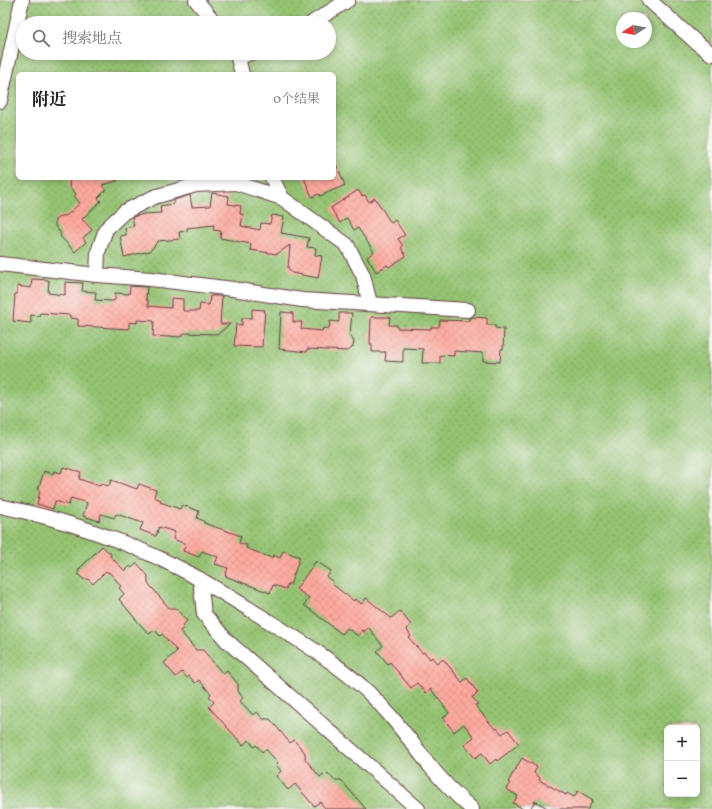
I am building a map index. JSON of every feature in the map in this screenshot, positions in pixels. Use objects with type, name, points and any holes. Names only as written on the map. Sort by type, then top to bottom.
[{"type":"street","points":[[19,16],[22,0]]},
{"type":"street","points":[[196,0],[209,16]]},
{"type":"street","points":[[323,16],[348,0]]},
{"type":"street","points":[[649,0],[697,43],[712,54]]},
{"type":"street","points":[[0,101],[16,28]]},
{"type":"street","points":[[241,60],[242,72]]},
{"type":"street","points":[[97,275],[98,252],[106,228],[124,212],[154,197],[196,185],[238,180],[282,198],[347,244],[363,275],[370,303]]},
{"type":"street","points":[[273,180],[282,198]]},
{"type":"street","points":[[0,264],[97,275],[159,280],[233,289],[302,300],[468,310]]},
{"type":"street","points":[[0,506],[54,519],[99,533],[149,554],[200,579],[309,645],[349,675],[386,710],[443,781],[472,809]]},
{"type":"street","points":[[200,579],[204,614],[227,641],[418,809]]},
{"type":"green space","points":[[0,0],[712,0],[712,809],[0,809]]},
{"type":"building","points":[[336,164],[345,185],[320,196],[319,194],[312,197],[305,180],[336,180]]},
{"type":"building","points":[[70,180],[117,180],[102,185],[106,190],[98,198],[101,201],[82,219],[92,230],[83,238],[86,242],[75,252],[60,236],[61,234],[55,226],[55,220],[60,216],[66,216],[80,203],[74,196],[76,194],[69,186]]},
{"type":"building","points":[[358,190],[362,196],[365,195],[369,202],[375,198],[391,223],[395,220],[405,235],[398,239],[403,246],[401,248],[406,256],[389,267],[387,265],[376,272],[367,257],[374,252],[358,228],[354,230],[347,218],[340,223],[331,208]]},
{"type":"building","points":[[212,193],[229,196],[228,204],[241,206],[240,214],[243,214],[241,226],[260,230],[261,223],[270,224],[272,215],[284,217],[281,233],[309,238],[307,247],[316,248],[315,255],[322,256],[318,278],[292,273],[288,268],[290,245],[277,254],[250,250],[251,244],[220,238],[221,231],[213,230],[214,225],[187,228],[187,231],[179,232],[180,239],[158,241],[150,251],[124,257],[120,236],[126,235],[125,228],[134,226],[132,217],[144,214],[161,213],[160,206],[174,204],[174,200],[190,195],[192,207],[210,206]]},
{"type":"building","points":[[32,279],[49,280],[48,293],[65,295],[65,282],[83,283],[82,291],[96,292],[95,300],[115,300],[115,293],[129,294],[130,286],[147,287],[146,300],[148,300],[148,306],[171,308],[171,298],[183,299],[183,311],[199,311],[200,304],[209,305],[210,296],[222,296],[220,324],[230,324],[218,334],[185,333],[180,337],[169,337],[153,336],[154,321],[137,320],[137,323],[129,322],[129,329],[78,326],[78,319],[70,318],[70,315],[40,313],[39,316],[31,315],[31,323],[13,321],[17,286],[31,288]]},
{"type":"building","points":[[252,309],[265,310],[262,347],[234,346],[236,324],[242,325],[242,318],[252,318]]},
{"type":"building","points":[[281,312],[293,313],[293,322],[302,322],[301,329],[322,331],[323,328],[329,329],[330,321],[339,322],[339,313],[352,313],[350,336],[354,341],[353,347],[348,351],[307,349],[307,352],[279,349]]},
{"type":"building","points":[[371,317],[390,317],[389,325],[397,325],[397,328],[431,329],[431,327],[439,327],[440,320],[469,321],[469,318],[473,317],[487,318],[487,325],[495,325],[495,328],[504,329],[503,349],[501,349],[500,362],[483,361],[483,353],[454,351],[454,356],[440,355],[440,363],[422,363],[423,349],[403,348],[403,362],[385,361],[386,352],[372,352],[372,344],[370,344]]},
{"type":"building","points":[[63,467],[81,472],[79,479],[100,486],[101,484],[109,486],[111,480],[137,489],[139,484],[156,490],[154,497],[161,500],[160,502],[180,509],[182,505],[199,511],[197,518],[204,521],[204,523],[241,536],[239,543],[247,545],[246,548],[272,558],[273,555],[280,558],[283,551],[300,557],[290,585],[288,583],[286,589],[273,585],[270,593],[225,576],[228,568],[215,564],[218,557],[202,551],[199,557],[183,551],[186,544],[173,539],[175,532],[159,527],[156,536],[140,530],[143,523],[116,514],[114,518],[101,514],[99,521],[83,516],[87,503],[71,498],[69,505],[55,501],[53,509],[37,504],[40,491],[38,490],[44,471],[53,474],[54,471],[61,473]]},
{"type":"building","points":[[102,546],[111,554],[110,556],[125,571],[130,566],[132,568],[137,563],[148,576],[148,583],[169,608],[176,608],[187,621],[182,626],[184,628],[180,631],[196,650],[203,650],[223,674],[227,671],[238,684],[238,691],[243,698],[240,701],[252,714],[254,715],[257,712],[263,719],[270,719],[290,743],[294,740],[305,753],[305,759],[320,777],[323,774],[325,776],[328,773],[334,780],[341,780],[366,809],[326,809],[320,802],[314,806],[295,784],[288,790],[276,776],[281,771],[276,765],[278,763],[266,749],[262,752],[256,745],[254,747],[249,740],[243,745],[209,707],[214,702],[209,696],[211,694],[199,680],[195,683],[189,676],[187,678],[182,672],[176,677],[164,663],[177,651],[162,634],[160,636],[155,630],[149,634],[137,621],[119,599],[124,594],[119,588],[121,586],[109,572],[108,573],[106,571],[93,584],[88,579],[83,579],[78,574],[79,569]]},
{"type":"building","points":[[316,561],[331,571],[327,577],[333,582],[332,584],[354,601],[355,599],[362,604],[366,598],[391,618],[400,611],[411,625],[406,629],[411,636],[409,638],[422,653],[424,652],[430,659],[432,657],[437,664],[443,659],[462,682],[467,678],[478,693],[472,697],[478,704],[475,705],[495,729],[497,728],[502,734],[508,730],[519,744],[497,761],[496,759],[490,764],[482,753],[475,758],[464,745],[474,737],[464,724],[454,732],[443,718],[449,713],[431,689],[426,693],[417,683],[411,688],[390,662],[388,664],[377,651],[383,646],[368,627],[364,632],[362,630],[358,636],[347,628],[342,634],[304,605],[309,598],[296,589]]},
{"type":"building","points":[[522,758],[537,767],[534,773],[540,778],[539,780],[566,795],[567,793],[574,797],[578,791],[593,800],[588,809],[549,809],[535,801],[530,809],[523,809],[513,803],[518,796],[506,789],[510,783],[508,782]]}]
